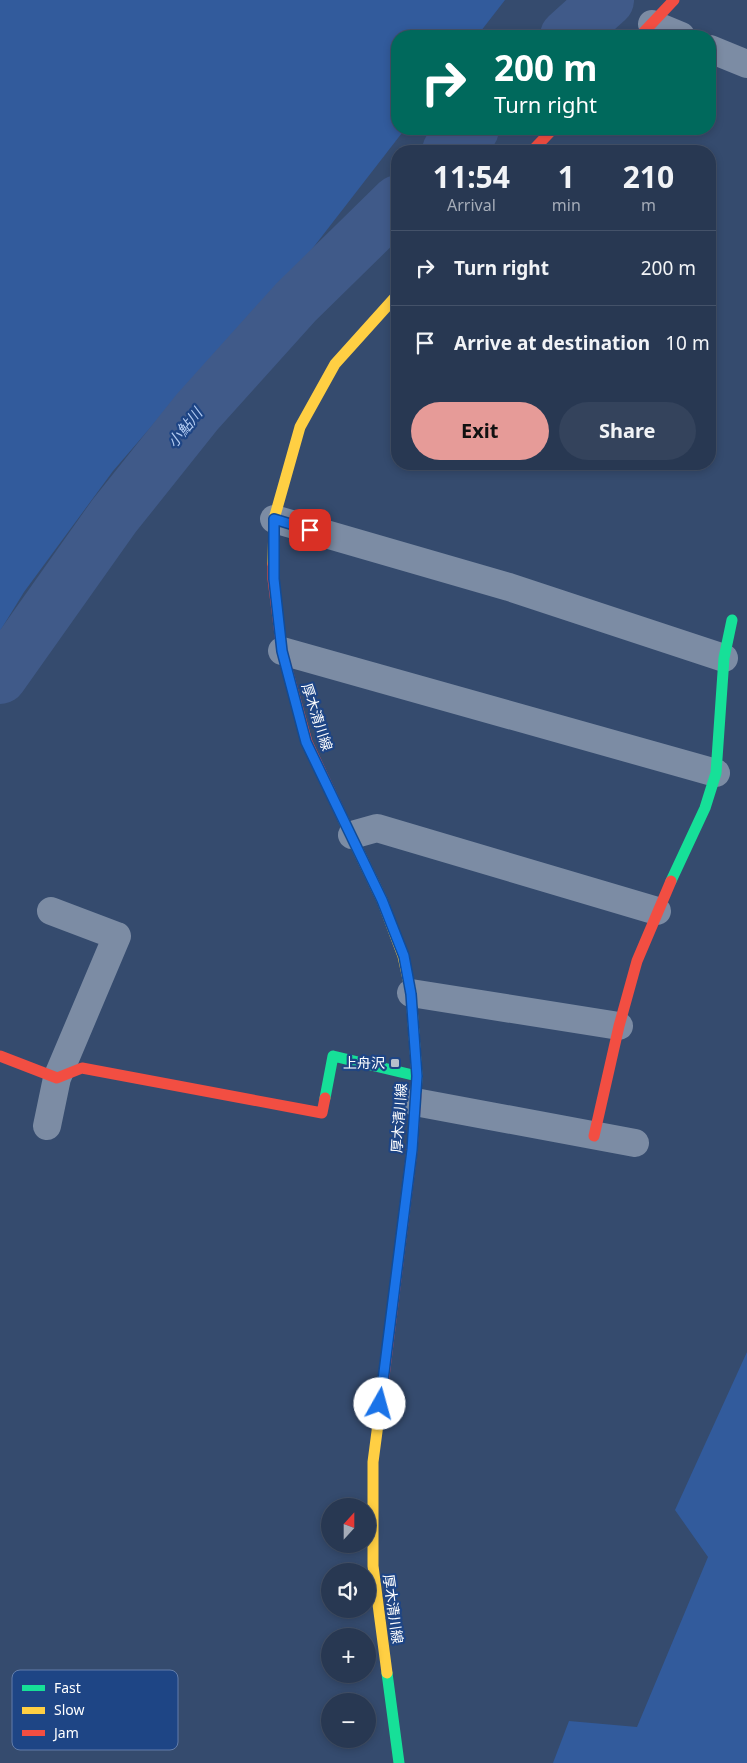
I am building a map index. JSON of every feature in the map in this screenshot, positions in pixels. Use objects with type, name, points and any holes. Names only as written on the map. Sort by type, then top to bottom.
[{"type":"main road","points":[[646,30],[674,0]]},
{"type":"main road","points":[[538,145],[547,135]]},
{"type":"main road","name":"厚木清川線","points":[[391,302],[334,364],[300,427],[274,519],[274,579],[282,651],[306,742],[382,900],[404,956],[411,994],[416,1089],[411,1160],[373,1462],[373,1566],[399,1763]]},
{"type":"main road","points":[[594,1136],[619,1026],[637,961],[704,808],[716,773],[724,658],[732,620]]},
{"type":"main road","points":[[0,1056],[57,1078],[82,1068],[322,1113],[333,1056],[416,1089]]},
{"type":"street","points":[[716,51],[747,64]]},
{"type":"street","points":[[274,519],[509,587],[724,658]]},
{"type":"street","points":[[282,651],[716,773]]},
{"type":"street","points":[[352,835],[377,828],[657,912]]},
{"type":"street","points":[[47,1126],[57,1078],[117,936],[51,912]]},
{"type":"street","points":[[411,994],[619,1026]]},
{"type":"street","points":[[416,1089],[594,1136],[635,1143]]},
{"type":"shaded area","points":[[0,0],[505,0],[482,30],[391,30],[391,135],[400,135],[278,293],[169,406],[113,471],[24,592],[0,631]]},
{"type":"shaded area","points":[[747,1352],[747,1763],[553,1763],[569,1721],[637,1727],[708,1557],[675,1510]]},
{"type":"waterway","name":"小鮎川","points":[[574,30],[607,0]]},
{"type":"waterway","name":"小鮎川","points":[[455,145],[466,135]]},
{"type":"waterway","name":"小鮎川","points":[[0,677],[114,516],[197,412],[296,302],[391,209]]},
{"type":"traffic: fast","points":[[671,881],[705,808],[716,773],[724,658],[732,620]]},
{"type":"traffic: fast","points":[[325,1098],[333,1056],[417,1076]]},
{"type":"traffic: fast","points":[[387,1673],[399,1763]]},
{"type":"traffic: slow","points":[[273,564],[274,519],[300,427],[335,364],[391,302]]},
{"type":"traffic: slow","points":[[343,819],[382,900],[403,956],[411,993],[417,1076],[416,1094]]},
{"type":"traffic: slow","points":[[381,1401],[373,1462],[373,1566],[387,1673]]},
{"type":"traffic: jam","points":[[646,30],[674,0]]},
{"type":"traffic: jam","points":[[538,145],[547,135]]},
{"type":"traffic: jam","points":[[273,564],[273,579],[282,651],[307,742],[343,819]]},
{"type":"traffic: jam","points":[[594,1136],[619,1026],[637,961],[671,881]]},
{"type":"traffic: jam","points":[[0,1056],[57,1078],[82,1068],[322,1113],[325,1098]]},
{"type":"traffic: jam","points":[[381,1401],[412,1150],[416,1094]]},
{"type":"place","name":"上舟沢","points":[[395,1063]]},
{"type":"route","points":[[310,530],[274,519],[274,579],[282,651],[306,742],[382,900],[404,956],[411,994],[417,1076],[412,1150],[380,1404]]}]
